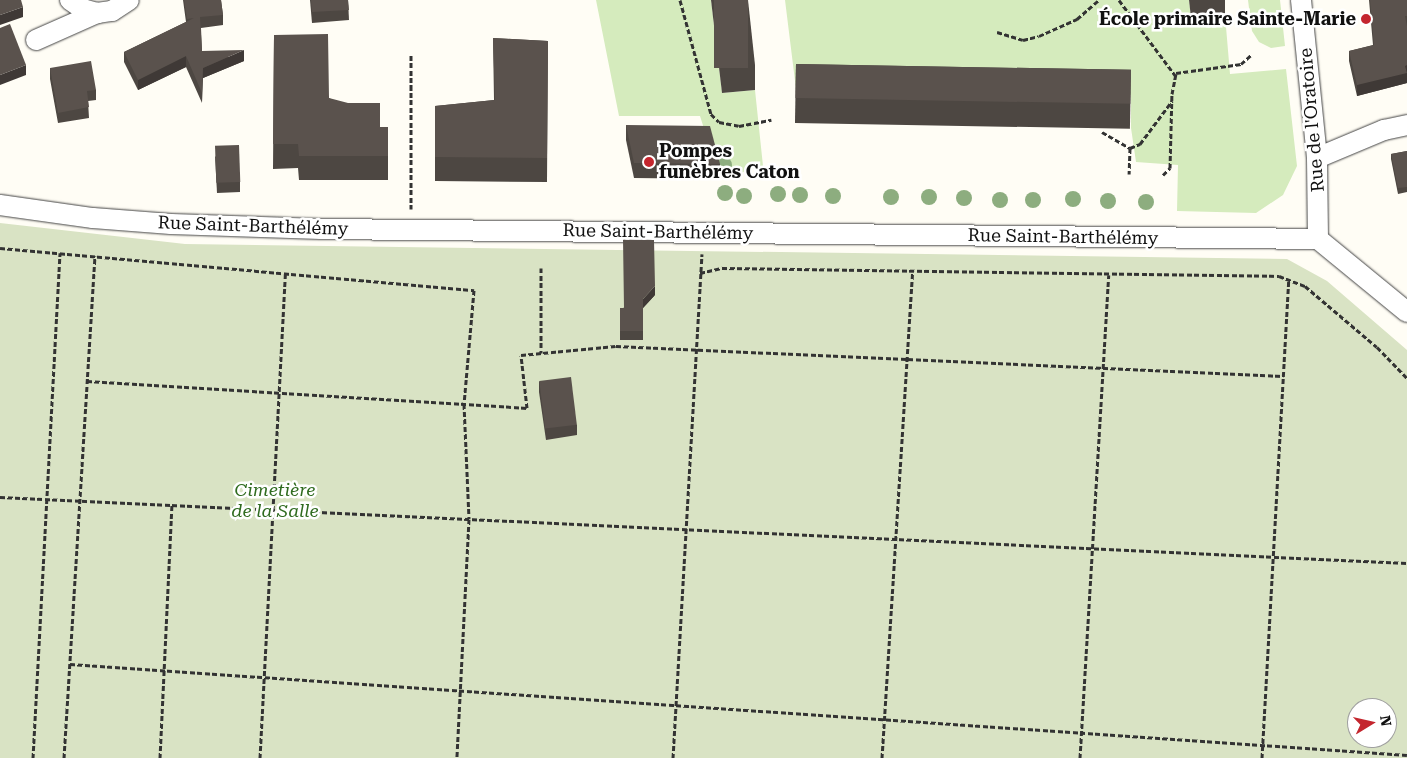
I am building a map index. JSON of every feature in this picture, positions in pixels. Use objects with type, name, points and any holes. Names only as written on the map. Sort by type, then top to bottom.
[{"type":"street","points":[[70,0],[83,9],[97,13]]},
{"type":"street","points":[[36,40],[97,13],[112,11],[129,0]]},
{"type":"street","name":"Rue de l'Oratoire","points":[[1301,0],[1317,158],[1318,239]]},
{"type":"street","points":[[1317,158],[1384,130],[1407,125]]},
{"type":"street","name":"Rue Saint-Barthélémy","points":[[0,204],[93,218],[171,224],[411,229],[1318,239]]},
{"type":"street","points":[[1318,239],[1407,312]]},
{"type":"path","points":[[680,0],[711,114],[719,122],[739,126],[771,120]]},
{"type":"path","points":[[997,32],[1023,40],[1039,36],[1077,19],[1099,0]]},
{"type":"path","points":[[1119,0],[1175,76]]},
{"type":"path","points":[[411,54],[411,229]]},
{"type":"path","points":[[1163,176],[1170,168],[1172,100],[1176,73],[1241,64],[1251,55]]},
{"type":"path","points":[[1130,148],[1140,144],[1172,100]]},
{"type":"path","points":[[1102,132],[1130,148]]},
{"type":"path","points":[[1129,174],[1130,148]]},
{"type":"path","points":[[673,758],[700,273],[704,232]]},
{"type":"path","points":[[0,248],[474,290],[464,404],[470,518],[457,758]]},
{"type":"path","points":[[33,758],[60,253]]},
{"type":"path","points":[[64,758],[95,256]]},
{"type":"path","points":[[541,268],[541,353]]},
{"type":"path","points":[[700,273],[722,268],[1279,276],[1305,286],[1377,347],[1407,378]]},
{"type":"path","points":[[882,758],[913,270]]},
{"type":"path","points":[[260,758],[285,273]]},
{"type":"path","points":[[1080,758],[1109,275]]},
{"type":"path","points":[[1262,758],[1289,280]]},
{"type":"path","points":[[87,382],[527,408],[521,354],[616,346],[696,348],[1284,376]]},
{"type":"path","points":[[0,497],[1407,563]]},
{"type":"path","points":[[160,758],[172,505]]},
{"type":"path","points":[[70,664],[1407,755]]},
{"type":"green space","points":[[596,0],[711,0],[722,93],[755,90],[763,166],[720,179],[700,116],[619,116]]},
{"type":"green space","points":[[785,0],[1189,0],[1191,18],[1225,15],[1230,74],[1286,69],[1297,166],[1283,195],[1256,213],[1177,211],[1178,165],[1136,162],[1131,128],[1131,95],[796,89]]},
{"type":"green space","points":[[1248,0],[1280,0],[1285,46],[1271,48],[1259,42],[1252,31]]},
{"type":"green space","name":"Cimetière de la Salle","points":[[0,223],[185,244],[1287,259],[1327,281],[1407,350],[1407,758],[0,758]]},
{"type":"building","points":[[0,0],[21,0],[23,7],[0,15]]},
{"type":"building","points":[[184,0],[221,0],[223,15],[200,17],[202,51],[244,50],[203,68],[202,93],[186,56],[138,80],[124,52],[194,18],[187,19]]},
{"type":"building","points":[[311,0],[348,0],[349,10],[312,12]]},
{"type":"building","points":[[714,0],[748,0],[748,68],[714,68]]},
{"type":"building","points":[[1370,0],[1407,0],[1407,16],[1405,16],[1407,26],[1407,65],[1405,66],[1407,73],[1357,85],[1349,51],[1374,45]]},
{"type":"building","points":[[10,24],[26,65],[0,75],[0,28]]},
{"type":"building","points":[[328,34],[329,98],[348,103],[380,103],[380,127],[388,127],[388,156],[299,156],[298,144],[273,144],[274,35]]},
{"type":"building","points":[[493,38],[548,41],[547,158],[435,157],[435,106],[495,100]]},
{"type":"building","points":[[91,61],[96,90],[87,91],[89,107],[58,113],[50,68]]},
{"type":"building","points":[[796,64],[1131,70],[1130,104],[795,98]]},
{"type":"building","points":[[626,125],[710,126],[720,164],[634,163]]},
{"type":"building","points":[[239,145],[240,182],[216,183],[215,146]]},
{"type":"building","points":[[1407,151],[1407,187],[1398,188],[1391,154]]},
{"type":"building","points":[[623,239],[654,240],[655,286],[643,299],[643,331],[620,331],[620,308],[624,308]]},
{"type":"building","points":[[571,377],[577,425],[545,429],[539,381]]},
{"type":"place","name":"École primaire Sainte-Marie","points":[[1366,19]]},
{"type":"place","name":"Pompes funèbres Caton","points":[[649,162]]}]
